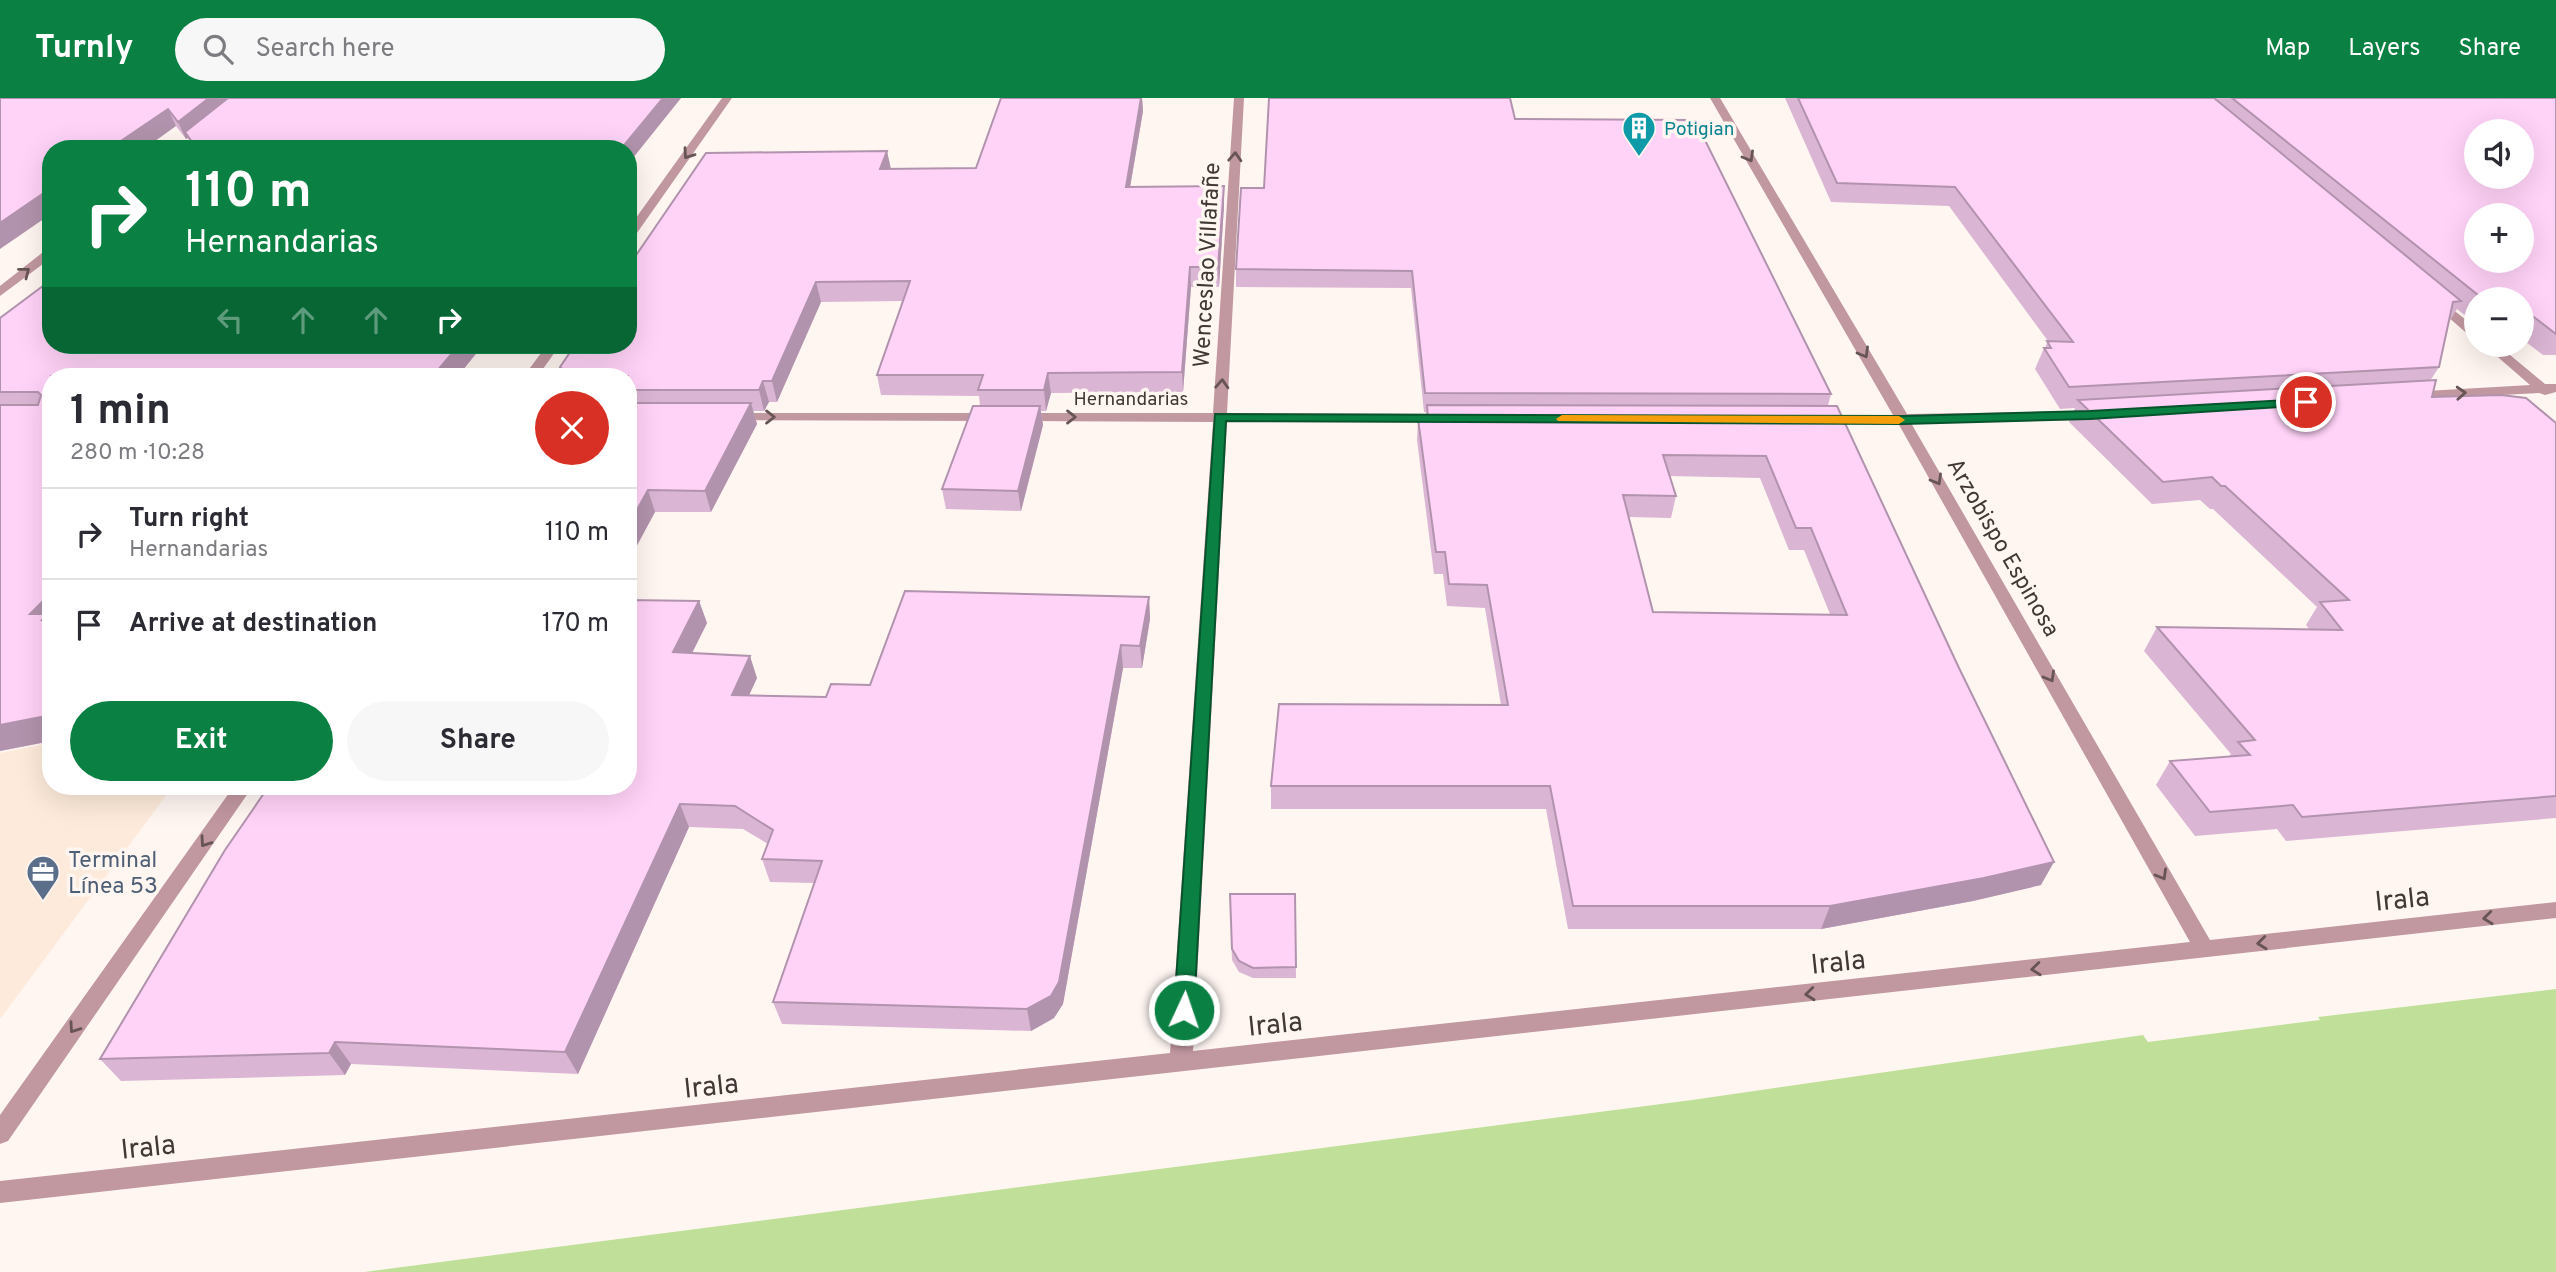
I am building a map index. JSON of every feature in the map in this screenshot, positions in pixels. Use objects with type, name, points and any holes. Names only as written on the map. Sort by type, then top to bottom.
[{"type":"street","points":[[637,225],[727,98]]},
{"type":"street","name":"Wenceslao Villafañe","points":[[1181,1063],[1239,98]]},
{"type":"street","name":"Arzobispo Espinosa","points":[[1715,98],[1903,420],[2205,950]]},
{"type":"street","points":[[194,140],[216,123]]},
{"type":"street","points":[[0,292],[42,260]]},
{"type":"street","points":[[2424,290],[2464,324]]},
{"type":"street","points":[[2506,357],[2549,388],[2556,400]]},
{"type":"street","points":[[2393,397],[2549,388]]},
{"type":"street","points":[[1806,420],[2113,414]]},
{"type":"street","name":"Hernandarias","points":[[724,417],[1457,418]]},
{"type":"street","points":[[0,1134],[238,795]]},
{"type":"street","name":"Irala","points":[[0,1192],[2556,910]]},
{"type":"shaded area","name":"Terminal Línea 53","points":[[42,745],[42,795],[166,795],[0,1019],[0,753]]},
{"type":"green space","points":[[2556,989],[2556,1272],[364,1272],[1692,1100],[2143,1035],[2148,1042],[2320,1020],[2318,1017]]},
{"type":"building","points":[[0,98],[209,98],[178,122],[168,109],[122,140],[42,140],[42,194],[0,223]]},
{"type":"building","points":[[228,98],[663,98],[628,140],[191,140],[185,132]]},
{"type":"building","points":[[1001,98],[1141,98],[1126,187],[1224,186],[1218,267],[1190,267],[1182,372],[1048,373],[1044,390],[978,390],[983,375],[877,375],[910,281],[816,282],[772,381],[763,381],[759,390],[637,390],[637,368],[560,367],[569,354],[637,354],[637,254],[706,153],[887,151],[880,169],[976,168]]},
{"type":"building","points":[[1269,98],[1510,98],[1515,119],[1695,120],[1831,394],[1425,393],[1412,271],[1236,269],[1241,188],[1264,188]]},
{"type":"building","points":[[1798,98],[2214,98],[2461,301],[2453,302],[2439,367],[2069,387],[2044,348],[2051,348],[2047,341],[2073,342],[1955,187],[1837,183]]},
{"type":"building","points":[[2232,98],[2556,98],[2556,334],[2534,317],[2534,287],[2468,287]]},
{"type":"building","points":[[42,287],[42,354],[451,354],[440,368],[42,368],[42,602],[30,614],[42,614],[42,717],[0,725],[0,405],[38,405],[41,395],[38,392],[0,392],[0,318]]},
{"type":"building","points":[[2436,380],[2432,397],[2501,395],[2526,398],[2556,423],[2556,796],[2302,817],[2293,805],[2210,812],[2170,761],[2250,755],[2238,742],[2255,740],[2157,627],[2342,630],[2320,602],[2349,600],[2225,486],[2221,486],[2212,477],[2163,482],[2078,400]]},
{"type":"building","points":[[637,403],[751,403],[705,491],[648,490],[637,510]]},
{"type":"building","points":[[1427,405],[1837,406],[1959,668],[2054,862],[1984,878],[1830,906],[1573,906],[1550,786],[1271,786],[1279,704],[1508,705],[1487,585],[1449,584],[1445,552],[1436,552],[1418,419],[1428,419]],"holes":[[[1663,455],[1766,456],[1796,528],[1811,528],[1847,615],[1653,612],[1623,495],[1676,496]]]},
{"type":"building","points":[[973,406],[1040,406],[1018,491],[942,489]]},
{"type":"building","points":[[905,591],[1149,597],[1140,646],[1121,645],[1059,982],[1051,996],[1027,1009],[773,1002],[822,861],[762,859],[773,830],[735,806],[680,804],[565,1052],[335,1042],[329,1053],[100,1059],[225,850],[263,795],[637,795],[637,600],[699,601],[673,652],[750,656],[732,695],[826,697],[831,684],[870,685]]},
{"type":"building","points":[[1230,894],[1295,894],[1296,967],[1253,968],[1239,961],[1232,949]]},
{"type":"slow traffic","points":[[1562,419],[1899,420]]},
{"type":"place","name":"Potigian","points":[[1639,158]]},
{"type":"place","name":"Terminal Línea 53","points":[[43,902]]},
{"type":"route","points":[[1184,1010],[1220,417],[1903,420],[2090,415],[2306,402]]}]
